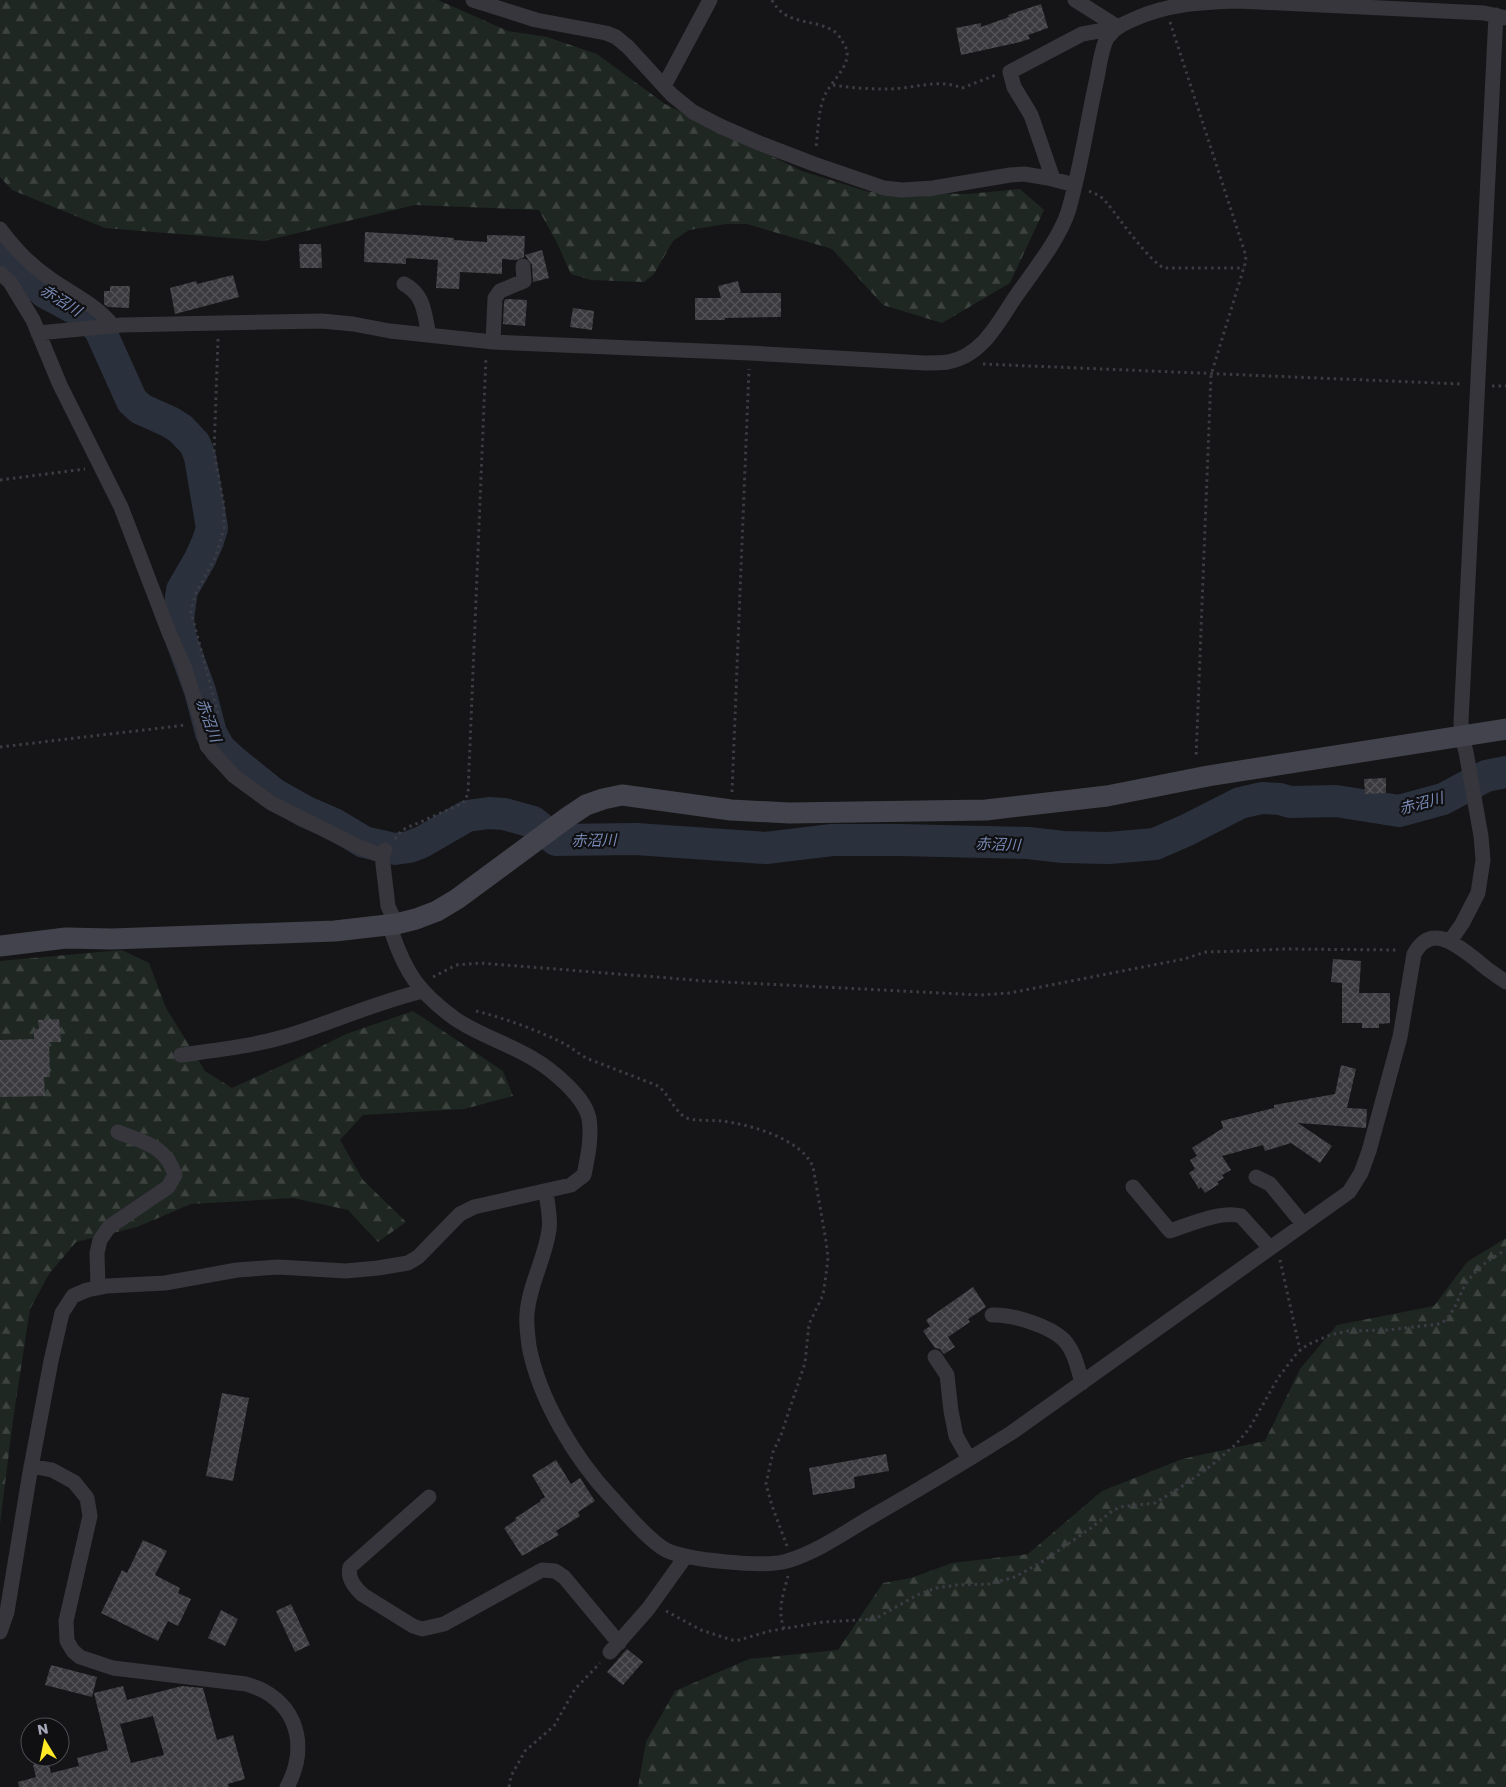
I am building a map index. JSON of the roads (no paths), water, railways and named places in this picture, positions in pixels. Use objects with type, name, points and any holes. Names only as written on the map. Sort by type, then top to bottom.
[{"type":"street","points":[[473,0],[536,20],[606,33],[616,37],[628,47],[672,95],[693,112],[720,126],[814,164],[884,188],[902,190],[960,185],[1024,174],[1074,185]]},
{"type":"street","points":[[664,86],[710,0]]},
{"type":"street","points":[[1075,0],[1114,31]]},
{"type":"street","points":[[38,333],[112,326],[322,321],[490,341],[925,363],[947,362],[974,352],[1000,320],[1060,230],[1067,213],[1074,185],[1101,58],[1107,37],[1114,31],[1142,15],[1165,7],[1191,3],[1239,1],[1484,13],[1501,17],[1478,385],[1461,722],[1462,737],[1481,836],[1483,860],[1478,893],[1462,924],[1450,941]]},
{"type":"street","points":[[1053,179],[1031,115],[1014,87],[1010,72],[1082,34],[1114,31]]},
{"type":"street","points":[[0,229],[24,258],[50,279],[106,317],[112,326]]},
{"type":"street","points":[[0,1632],[7,1612],[51,1360],[62,1313],[73,1296],[108,1286],[164,1283],[237,1270],[278,1267],[346,1271],[408,1263],[418,1257],[460,1214],[474,1206],[571,1185],[584,1174],[590,1140],[589,1117],[582,1101],[551,1069],[484,1036],[454,1018],[420,988],[401,961],[392,933],[396,924],[388,906],[383,853],[357,846],[271,802],[234,776],[207,746],[202,723],[184,666],[170,636],[121,507],[60,385],[33,320],[10,282],[1,274],[24,258]]},
{"type":"street","points":[[490,341],[495,298],[500,291],[524,281],[523,266]]},
{"type":"street","points":[[404,284],[420,297],[429,335]]},
{"type":"street","points":[[0,946],[66,938],[112,939],[296,933],[396,924],[437,911],[586,805],[622,795],[731,810],[835,813],[986,810],[1107,796],[1195,779],[1506,729]]},
{"type":"street","points":[[546,1191],[550,1228],[526,1314],[530,1348],[540,1381],[555,1418],[576,1451],[601,1486],[641,1529],[664,1549],[686,1556],[765,1565],[791,1560],[836,1537],[1010,1433],[1349,1192],[1361,1173],[1369,1151],[1400,1037],[1411,967],[1416,950],[1425,942],[1441,938],[1450,941],[1506,982]]},
{"type":"street","points":[[181,1055],[245,1046],[286,1036],[403,996],[420,988]]},
{"type":"street","points":[[98,1288],[97,1253],[100,1240],[109,1227],[168,1186],[175,1175],[171,1162],[164,1153],[148,1144],[118,1132]]},
{"type":"street","points":[[1256,1177],[1270,1184],[1303,1224]]},
{"type":"street","points":[[1133,1187],[1170,1231],[1206,1220],[1236,1215],[1241,1216],[1273,1246]]},
{"type":"street","points":[[992,1315],[1006,1315],[1017,1318],[1042,1327],[1063,1339],[1074,1355],[1082,1383]]},
{"type":"street","points":[[935,1357],[947,1375],[956,1436],[969,1459]]},
{"type":"street","points":[[31,1466],[52,1470],[70,1479],[88,1498],[90,1516],[66,1621],[67,1641],[73,1651],[80,1657],[113,1668],[246,1684],[264,1691],[279,1702],[290,1714],[296,1728],[299,1750],[297,1762],[287,1787]]},
{"type":"street","points":[[429,1497],[350,1567],[349,1576],[357,1590],[363,1595],[413,1626],[422,1629],[437,1627],[454,1619],[542,1570],[555,1571],[564,1577],[615,1648],[652,1604],[686,1556]]},
{"type":"waterway","name":"赤沼川","points":[[0,254],[46,293],[85,314],[100,330],[132,401],[141,409],[181,429],[195,444],[200,457],[212,528],[200,559],[182,590],[178,620],[181,639],[200,691],[211,733],[220,749],[274,794],[306,812],[334,824],[364,842],[395,849],[409,847],[422,842],[467,816],[489,813],[504,814],[533,822],[556,840],[636,839],[766,848],[832,840],[1028,843],[1063,847],[1109,848],[1155,844],[1240,803],[1262,798],[1280,799],[1290,802],[1336,801],[1399,811],[1443,799],[1486,776],[1506,772]]}]
